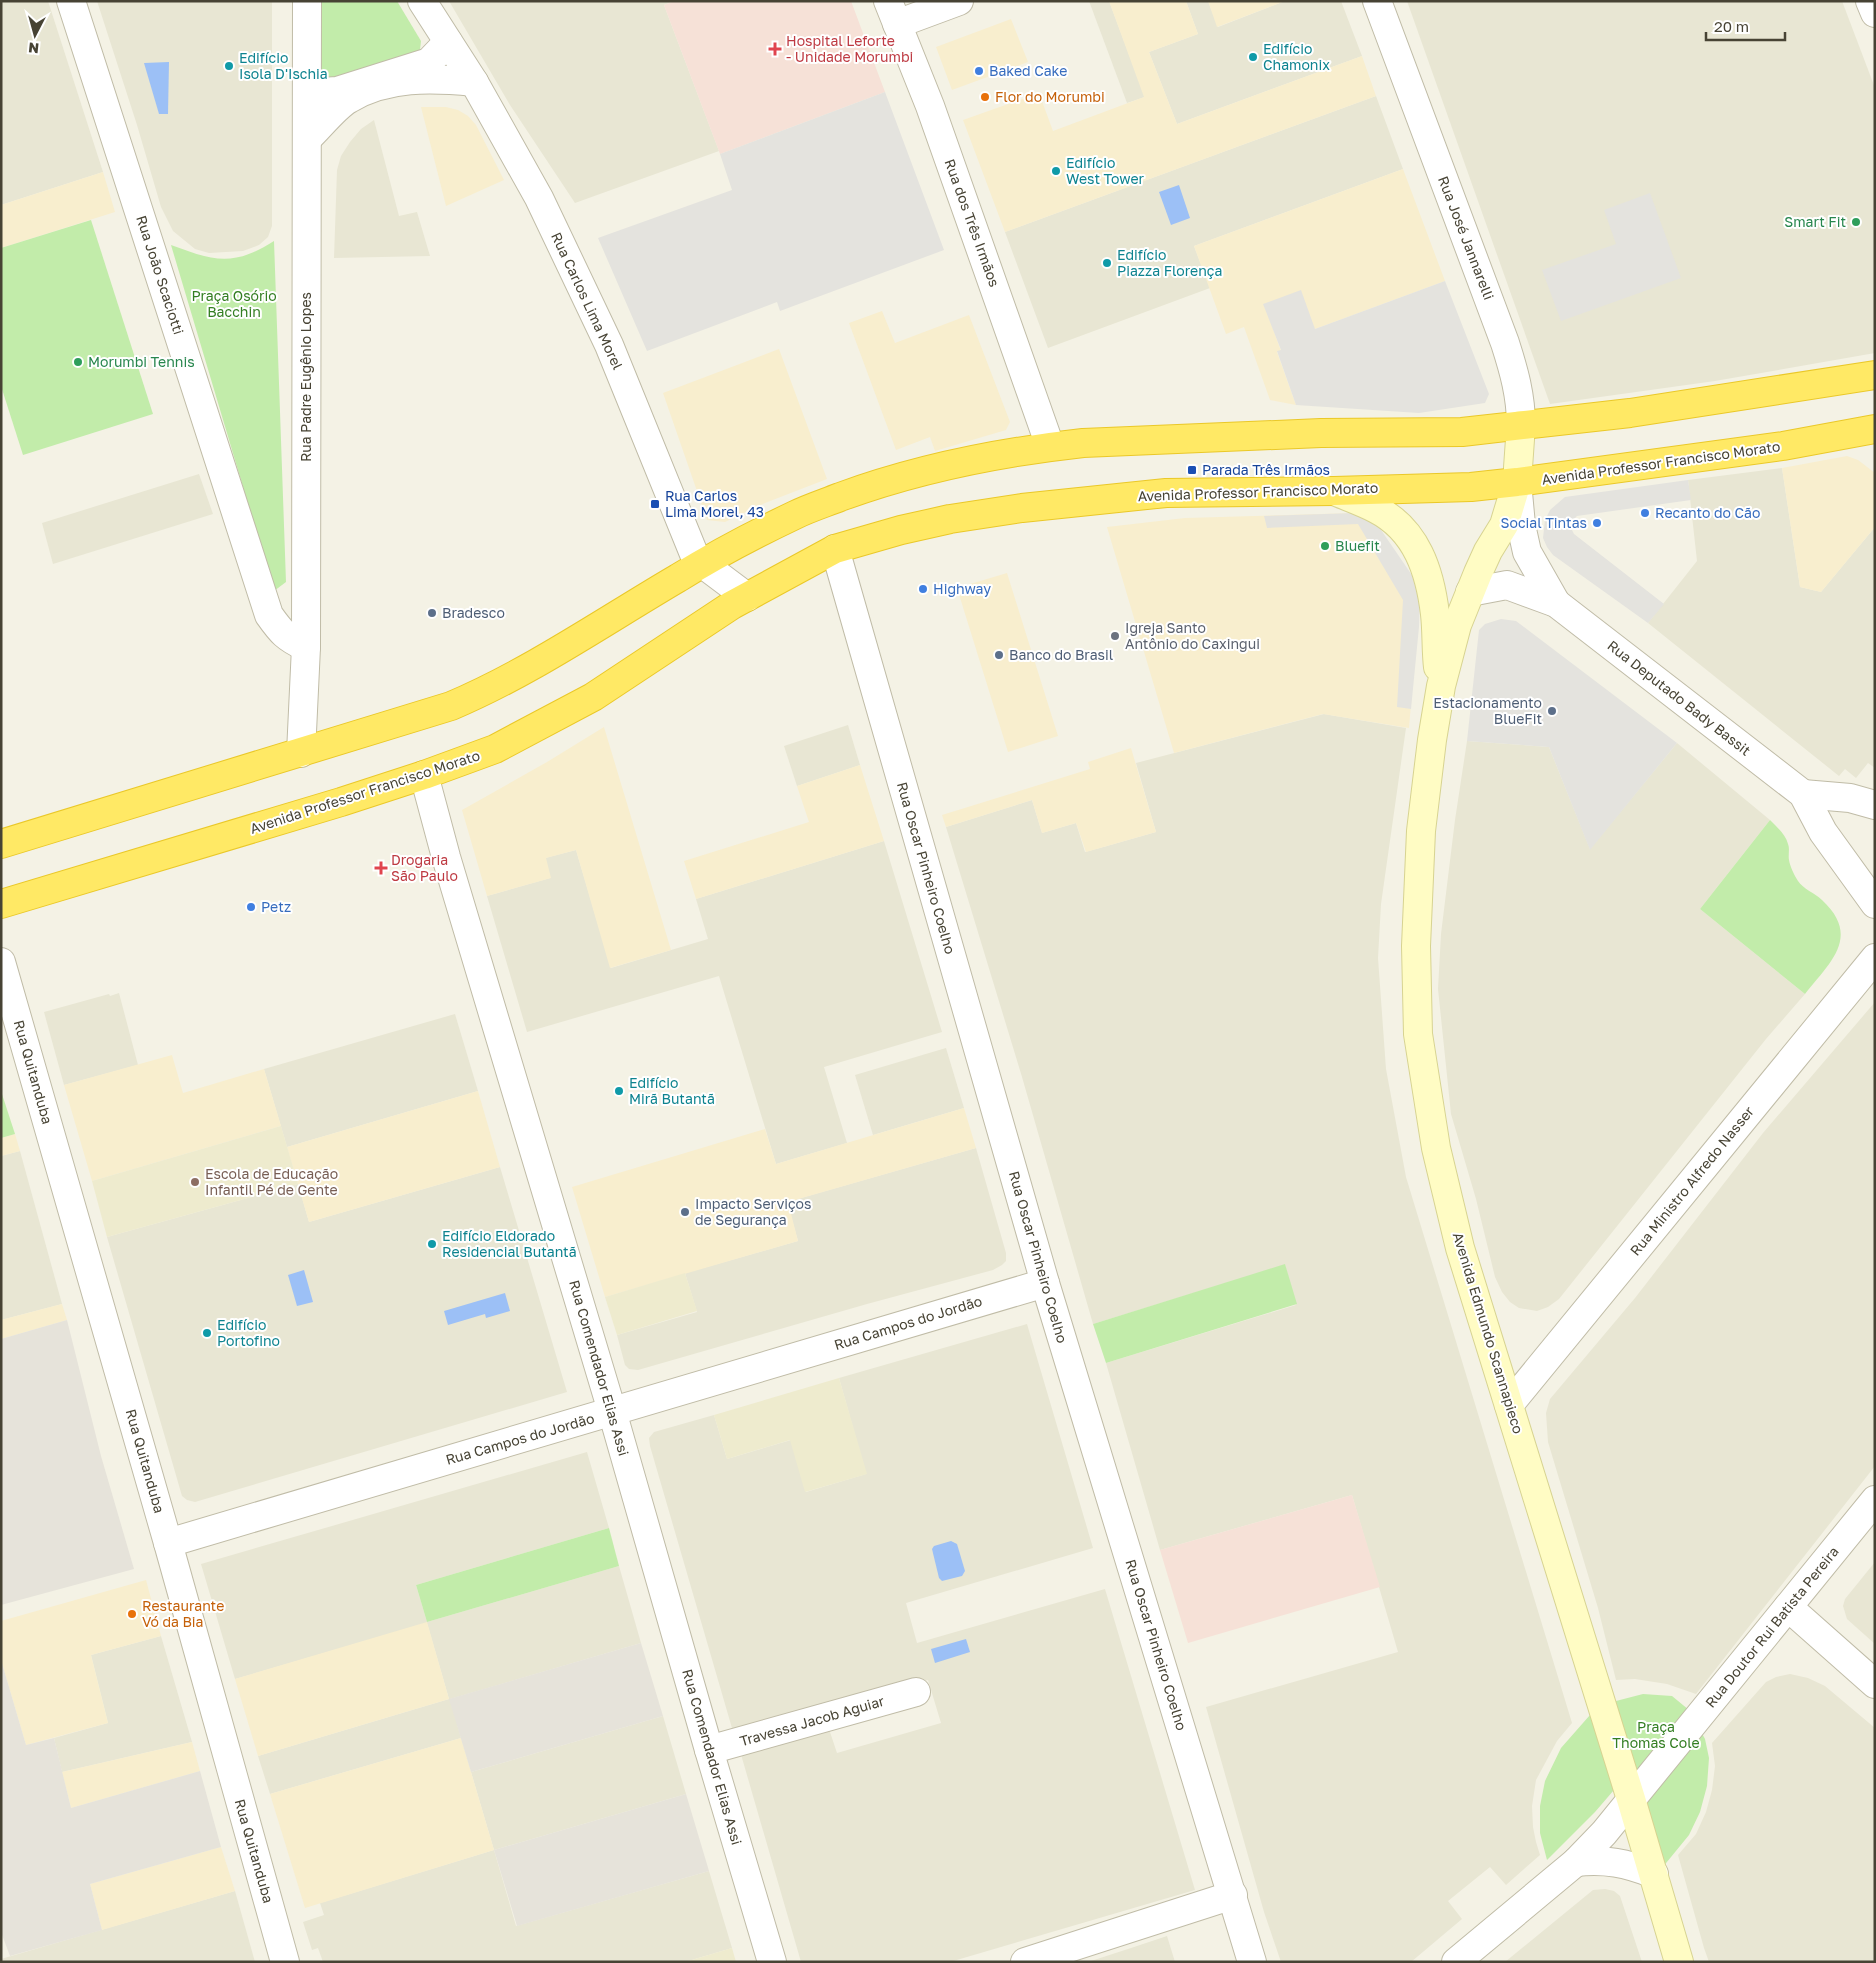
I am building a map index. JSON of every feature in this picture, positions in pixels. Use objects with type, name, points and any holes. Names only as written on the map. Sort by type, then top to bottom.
[{"type":"highway","points":[[1,844],[451,706],[492,689],[555,653],[680,576],[797,514],[877,483],[948,464],[1050,446],[1084,443],[1209,437],[1462,432],[1630,413],[1875,375]]},
{"type":"highway","name":"Avenida Professor Francisco Morato","points":[[1,904],[341,802],[495,749],[585,702],[719,612],[835,550],[901,530],[950,519],[1084,500],[1166,493],[1471,487],[1783,446],[1875,429]]},
{"type":"main road","name":"Rua José Jannarelli","points":[[1517,482],[1521,426]]},
{"type":"main road","name":"Avenida Edmundo Scannapieco","points":[[1517,482],[1504,526],[1488,551],[1457,625],[1441,686],[1432,740],[1421,831],[1416,946],[1418,1034],[1436,1148],[1460,1248],[1632,1799],[1679,1962]]},
{"type":"main road","name":"Avenida Edmundo Scannapieco","points":[[1334,491],[1378,510],[1402,528],[1418,548],[1428,576],[1435,615],[1436,654],[1441,686]]},
{"type":"street","name":"Rua João Scaciotti","points":[[71,1],[269,615],[290,640],[306,647]]},
{"type":"street","name":"Rua Padre Eugênio Lopes","points":[[301,753],[306,647],[307,1]]},
{"type":"street","name":"Rua Carlos Lima Morel","points":[[422,1],[474,82],[539,198],[601,328],[694,554],[703,564],[747,597]]},
{"type":"street","points":[[893,13],[959,1]]},
{"type":"street","name":"Rua José Jannarelli","points":[[1377,1],[1505,343],[1516,377],[1521,402],[1521,426]]},
{"type":"street","points":[[1870,1],[1875,13]]},
{"type":"street","name":"Rua dos Três Irmãos","points":[[893,13],[930,106],[1050,446]]},
{"type":"street","points":[[307,93],[337,91],[429,62],[448,42]]},
{"type":"street","points":[[307,139],[347,99],[368,89],[395,82],[421,79],[474,82]]},
{"type":"street","name":"Rua Deputado Bady Bassit","points":[[1517,482],[1521,525],[1527,552],[1556,603]]},
{"type":"street","name":"Rua Oscar Pinheiro Coelho","points":[[835,550],[1045,1283],[1252,1962]]},
{"type":"street","name":"Rua Deputado Bady Bassit","points":[[1470,592],[1507,585],[1556,603],[1802,794],[1823,832],[1875,904]]},
{"type":"street","name":"Rua Comendador Elias Assi","points":[[424,775],[446,857],[612,1411],[772,1962]]},
{"type":"street","points":[[1802,794],[1850,798],[1875,805]]},
{"type":"street","name":"Rua Ministro Alfredo Nasser","points":[[1509,1405],[1875,958]]},
{"type":"street","name":"Rua Quitanduba","points":[[1,962],[168,1543],[285,1962]]},
{"type":"street","name":"Rua Campos do Jordão","points":[[168,1543],[1045,1283]]},
{"type":"street","name":"Rua Doutor Rui Batista Pereira","points":[[1456,1962],[1576,1862],[1632,1799],[1875,1500]]},
{"type":"street","points":[[1788,1607],[1875,1684]]},
{"type":"street","name":"Travessa Jacob Aguiar","points":[[709,1750],[916,1692]]},
{"type":"street","points":[[1576,1862],[1596,1860],[1617,1862],[1654,1874]]},
{"type":"street","points":[[1025,1962],[1233,1895]]},
{"type":"shaded area","points":[[1,1],[48,1],[103,172],[1,205]]},
{"type":"shaded area","points":[[97,1],[272,1],[272,226],[268,237],[259,245],[243,251],[209,253],[195,249],[173,231],[161,207]]},
{"type":"shaded area","points":[[449,1],[674,1],[664,5],[719,151],[575,203],[510,105]]},
{"type":"shaded area","name":"Hospital Leforte - Unidade Morumbi","points":[[674,1],[851,1],[885,92],[720,154],[664,5]]},
{"type":"shaded area","points":[[1089,1],[1109,1],[1145,97],[1127,103]]},
{"type":"shaded area","points":[[1109,1],[1186,1],[1198,34],[1149,52],[1177,124],[1362,56],[1376,96],[1005,232],[963,120],[1039,93],[1053,131],[1144,97]]},
{"type":"shaded area","points":[[1186,1],[1208,1],[1218,27],[1285,1],[1341,1],[1362,56],[1177,124],[1149,52],[1198,34]]},
{"type":"shaded area","points":[[1208,1],[1285,1],[1217,27]]},
{"type":"shaded area","points":[[1407,1],[1842,1],[1875,88],[1875,353],[1715,381],[1550,404]]},
{"type":"shaded area","points":[[1011,19],[1028,62],[952,90],[936,47]]},
{"type":"shaded area","points":[[885,92],[944,250],[780,311],[777,302],[647,351],[598,238],[732,190],[720,154]]},
{"type":"shaded area","points":[[1376,96],[1403,169],[1194,246],[1210,288],[1048,348],[1005,232]]},
{"type":"shaded area","points":[[421,107],[446,107],[458,110],[468,116],[476,125],[504,180],[446,206]]},
{"type":"shaded area","points":[[374,120],[399,216],[417,212],[430,256],[334,258],[337,170],[341,156],[361,129]]},
{"type":"shaded area","points":[[1403,169],[1445,281],[1315,329],[1264,304],[1281,351],[1277,352],[1296,405],[1270,400],[1244,327],[1226,334],[1194,246]]},
{"type":"shaded area","points":[[103,172],[115,212],[1,248],[1,205]]},
{"type":"shaded area","points":[[1650,193],[1681,278],[1561,321],[1542,270],[1616,244],[1604,210]]},
{"type":"shaded area","points":[[1445,281],[1489,394],[1485,403],[1419,413],[1296,405],[1277,351],[1281,350],[1263,304],[1301,290],[1315,329]]},
{"type":"shaded area","points":[[882,311],[895,343],[969,315],[1010,422],[1006,430],[935,451],[930,437],[896,450],[849,323]]},
{"type":"shaded area","points":[[779,349],[827,479],[765,503],[725,522],[707,520],[663,393]]},
{"type":"shaded area","points":[[1847,456],[1858,460],[1875,473],[1875,527],[1821,592],[1800,587],[1782,468]]},
{"type":"shaded area","points":[[1782,468],[1800,587],[1821,592],[1875,527],[1875,768],[1868,763],[1856,778],[1845,769],[1839,776],[1648,623],[1697,561],[1688,480]]},
{"type":"shaded area","points":[[199,474],[213,514],[53,564],[42,523]]},
{"type":"shaded area","points":[[1688,480],[1691,500],[1577,516],[1572,521],[1574,534],[1664,604],[1648,623],[1553,555],[1543,538],[1545,520],[1550,510],[1565,497]]},
{"type":"shaded area","points":[[1355,513],[1379,527],[1420,595],[1409,728],[1323,714],[1174,753],[1107,527],[1185,518]]},
{"type":"shaded area","points":[[1355,513],[1379,527],[1418,584],[1420,595],[1419,627],[1411,709],[1397,707],[1403,600],[1358,524],[1267,528],[1264,516]]},
{"type":"shaded area","name":"Banco do Brasil","points":[[1007,573],[1058,736],[1008,752],[957,588]]},
{"type":"shaded area","name":"Estacionamento BlueFit","points":[[1501,619],[1516,621],[1677,743],[1590,850],[1549,747],[1467,741],[1479,630],[1485,624]]},
{"type":"shaded area","points":[[1324,714],[1406,728],[1381,904],[1378,958],[1386,1069],[1406,1177],[1572,1723],[1557,1741],[1536,1780],[1532,1806],[1533,1827],[1540,1855],[1506,1885],[1490,1867],[1448,1901],[1462,1919],[1411,1962],[1281,1962],[1264,1912],[1206,1707],[1398,1652],[1352,1495],[1160,1550],[1106,1363],[1296,1305],[1285,1265],[1093,1324],[1022,1077],[946,827],[1032,800],[1042,833],[1076,823],[1085,852],[1156,832],[1136,763]]},
{"type":"shaded area","points":[[848,725],[860,765],[797,786],[784,746]]},
{"type":"shaded area","points":[[604,727],[671,950],[610,968],[576,850],[546,858],[551,878],[487,896],[462,810]]},
{"type":"shaded area","points":[[1467,741],[1549,747],[1590,849],[1677,743],[1770,820],[1700,909],[1805,994],[1766,1039],[1559,1299],[1548,1307],[1537,1311],[1519,1308],[1510,1302],[1502,1292],[1495,1277],[1476,1199],[1451,1114],[1438,989],[1441,934]]},
{"type":"shaded area","points":[[1131,748],[1156,832],[1086,852],[1076,823],[1042,833],[1032,800],[946,827],[942,815],[1090,769],[1088,762]]},
{"type":"shaded area","points":[[860,765],[884,841],[696,899],[684,861],[809,822],[797,786]]},
{"type":"shaded area","points":[[884,841],[942,1032],[824,1067],[847,1143],[776,1164],[719,976],[527,1032],[487,896],[550,878],[545,858],[576,850],[611,968],[708,939],[696,899]]},
{"type":"shaded area","points":[[119,993],[138,1065],[64,1085],[44,1012]]},
{"type":"shaded area","points":[[1875,1002],[1875,1466],[1696,1694],[1667,1684],[1635,1679],[1616,1680],[1598,1608],[1548,1442],[1546,1413],[1550,1399],[1635,1298],[1763,1133]]},
{"type":"shaded area","points":[[455,1014],[478,1091],[287,1147],[264,1069]]},
{"type":"shaded area","points":[[946,1048],[964,1108],[873,1135],[855,1075]]},
{"type":"shaded area","points":[[172,1055],[183,1093],[264,1069],[281,1126],[92,1181],[64,1085]]},
{"type":"shaded area","points":[[478,1091],[500,1167],[309,1222],[287,1147]]},
{"type":"shaded area","name":"Impacto Serviços de Segurança","points":[[964,1108],[976,1148],[788,1202],[798,1241],[605,1297],[572,1187],[765,1129],[776,1164]]},
{"type":"shaded area","name":"Escola de Educação Infantil Pé de Gente","points":[[281,1126],[298,1184],[107,1237],[92,1181]]},
{"type":"shaded area","points":[[15,1134],[20,1151],[1,1156],[1,1138]]},
{"type":"shaded area","points":[[976,1148],[1006,1253],[1006,1261],[1002,1265],[993,1270],[638,1370],[629,1369],[625,1365],[617,1335],[697,1312],[685,1273],[798,1241],[787,1202]]},
{"type":"shaded area","points":[[20,1151],[62,1304],[1,1320],[1,1156]]},
{"type":"shaded area","points":[[500,1167],[567,1392],[195,1502],[187,1500],[182,1496],[107,1237],[298,1184],[309,1222]]},
{"type":"shaded area","points":[[685,1273],[697,1311],[617,1335],[605,1297]]},
{"type":"shaded area","points":[[62,1304],[67,1320],[1,1339],[1,1320]]},
{"type":"shaded area","points":[[67,1320],[101,1456],[134,1569],[1,1605],[1,1339]]},
{"type":"shaded area","points":[[1027,1324],[1093,1548],[906,1603],[917,1643],[1105,1589],[1195,1890],[950,1962],[801,1962],[740,1751],[828,1726],[837,1753],[941,1723],[928,1680],[734,1735],[649,1438],[654,1432],[714,1415],[727,1459],[791,1440],[806,1492],[866,1474],[839,1378]]},
{"type":"shaded area","points":[[839,1378],[867,1474],[805,1492],[790,1440],[727,1459],[714,1415]]},
{"type":"shaded area","points":[[587,1452],[609,1528],[416,1585],[427,1622],[619,1566],[641,1643],[450,1699],[461,1738],[270,1794],[258,1756],[449,1699],[427,1623],[235,1679],[201,1564]]},
{"type":"shaded area","points":[[1352,1495],[1380,1587],[1188,1643],[1160,1550]]},
{"type":"shaded area","points":[[1875,1562],[1875,1644],[1847,1619],[1843,1606],[1845,1599]]},
{"type":"shaded area","points":[[146,1580],[161,1636],[91,1655],[108,1723],[26,1745],[1,1660],[1,1621]]},
{"type":"shaded area","points":[[427,1622],[449,1699],[258,1756],[235,1679]]},
{"type":"shaded area","points":[[161,1636],[192,1742],[62,1772],[54,1738],[108,1723],[91,1655]]},
{"type":"shaded area","points":[[641,1643],[663,1716],[471,1772],[449,1699]]},
{"type":"shaded area","points":[[1,1660],[26,1745],[54,1738],[71,1808],[200,1771],[221,1847],[90,1884],[102,1930],[10,1956],[1,1932]]},
{"type":"shaded area","points":[[1790,1674],[1808,1678],[1825,1686],[1875,1728],[1875,1962],[1709,1962],[1704,1948],[1678,1855],[1696,1834],[1706,1812],[1712,1790],[1715,1766],[1712,1743],[1766,1682],[1776,1677]]},
{"type":"shaded area","points":[[663,1716],[686,1794],[494,1850],[471,1772]]},
{"type":"shaded area","points":[[461,1738],[494,1850],[305,1908],[270,1794]]},
{"type":"shaded area","points":[[192,1742],[200,1771],[71,1808],[62,1772]]},
{"type":"shaded area","points":[[686,1794],[709,1871],[517,1926],[494,1850]]},
{"type":"shaded area","points":[[221,1847],[235,1891],[102,1930],[90,1884]]},
{"type":"shaded area","points":[[494,1850],[516,1926],[709,1871],[732,1948],[685,1962],[323,1962],[318,1948],[312,1950],[303,1922],[324,1915],[320,1903]]},
{"type":"shaded area","points":[[1605,1889],[1614,1891],[1620,1896],[1642,1962],[1505,1962],[1593,1890]]},
{"type":"shaded area","points":[[235,1891],[255,1962],[1,1962],[1,1959]]},
{"type":"shaded area","points":[[1167,1936],[1175,1962],[1088,1962],[1131,1948]]},
{"type":"shaded area","points":[[732,1948],[736,1962],[685,1962]]},
{"type":"green space","points":[[322,1],[397,1],[421,41],[420,50],[407,57],[326,83],[320,77]]},
{"type":"green space","points":[[91,220],[153,414],[23,455],[1,386],[1,248]]},
{"type":"green space","name":"Praça Osório Bacchin","points":[[274,241],[286,582],[274,591],[171,245],[199,255],[223,259],[247,255]]},
{"type":"green space","points":[[1770,820],[1781,831],[1787,841],[1792,870],[1798,881],[1822,900],[1834,913],[1840,926],[1841,938],[1838,949],[1805,994],[1700,909]]},
{"type":"green space","points":[[1,1091],[15,1134],[1,1138]]},
{"type":"green space","points":[[1285,1264],[1297,1304],[1106,1363],[1093,1324]]},
{"type":"green space","points":[[609,1528],[619,1566],[427,1622],[416,1585]]},
{"type":"green space","name":"Praça Thomas Cole","points":[[1643,1694],[1672,1696],[1689,1710],[1705,1739],[1709,1758],[1707,1786],[1700,1812],[1689,1835],[1662,1868],[1632,1769],[1595,1812],[1547,1860],[1540,1833],[1540,1806],[1545,1781],[1561,1748],[1590,1715],[1616,1701]]},
{"type":"water","points":[[169,62],[168,114],[159,114],[144,63]]},
{"type":"water","points":[[1179,185],[1190,218],[1171,225],[1159,192]]},
{"type":"water","points":[[304,1270],[313,1302],[297,1306],[288,1275]]},
{"type":"water","points":[[505,1293],[510,1311],[486,1318],[485,1314],[448,1325],[444,1311]]},
{"type":"water","points":[[951,1541],[957,1544],[965,1571],[962,1576],[942,1581],[939,1578],[932,1549],[934,1546]]},
{"type":"water","points":[[966,1639],[970,1652],[935,1663],[931,1649]]},
{"type":"place","name":"Hospital Leforte - Unidade Morumbi","points":[[775,49]]},
{"type":"place","name":"Edifício Chamonix","points":[[1253,57]]},
{"type":"place","name":"Edifício Isola D'Ischia","points":[[229,66]]},
{"type":"place","name":"Baked Cake","points":[[979,71]]},
{"type":"place","name":"Flor do Morumbi","points":[[985,97]]},
{"type":"place","name":"Edifício West Tower","points":[[1056,171]]},
{"type":"place","name":"Smart Fit","points":[[1856,222]]},
{"type":"place","name":"Edifício Piazza Florença","points":[[1107,263]]},
{"type":"place","name":"Morumbi Tennis","points":[[78,362]]},
{"type":"place","name":"Parada Três Irmãos","points":[[1192,470]]},
{"type":"place","name":"Rua Carlos Lima Morel, 43","points":[[655,504]]},
{"type":"place","name":"Recanto do Cão","points":[[1645,513]]},
{"type":"place","name":"Social Tintas","points":[[1597,523]]},
{"type":"place","name":"Bluefit","points":[[1325,546]]},
{"type":"place","name":"Highway","points":[[923,589]]},
{"type":"place","name":"Bradesco","points":[[432,613]]},
{"type":"place","name":"Igreja Santo Antônio do Caxingui","points":[[1115,636]]},
{"type":"place","name":"Banco do Brasil","points":[[999,655]]},
{"type":"place","name":"Estacionamento BlueFit","points":[[1552,711]]},
{"type":"place","name":"Drogaria São Paulo","points":[[381,868]]},
{"type":"place","name":"Petz","points":[[251,907]]},
{"type":"place","name":"Edifício Mirã Butantã","points":[[619,1091]]},
{"type":"place","name":"Escola de Educação Infantil Pé de Gente","points":[[195,1182]]},
{"type":"place","name":"Impacto Serviços de Segurança","points":[[685,1212]]},
{"type":"place","name":"Edifício Eldorado Residencial Butantã","points":[[432,1244]]},
{"type":"place","name":"Edifício Portofino","points":[[207,1333]]},
{"type":"place","name":"Restaurante Vó da Bia","points":[[132,1614]]}]
